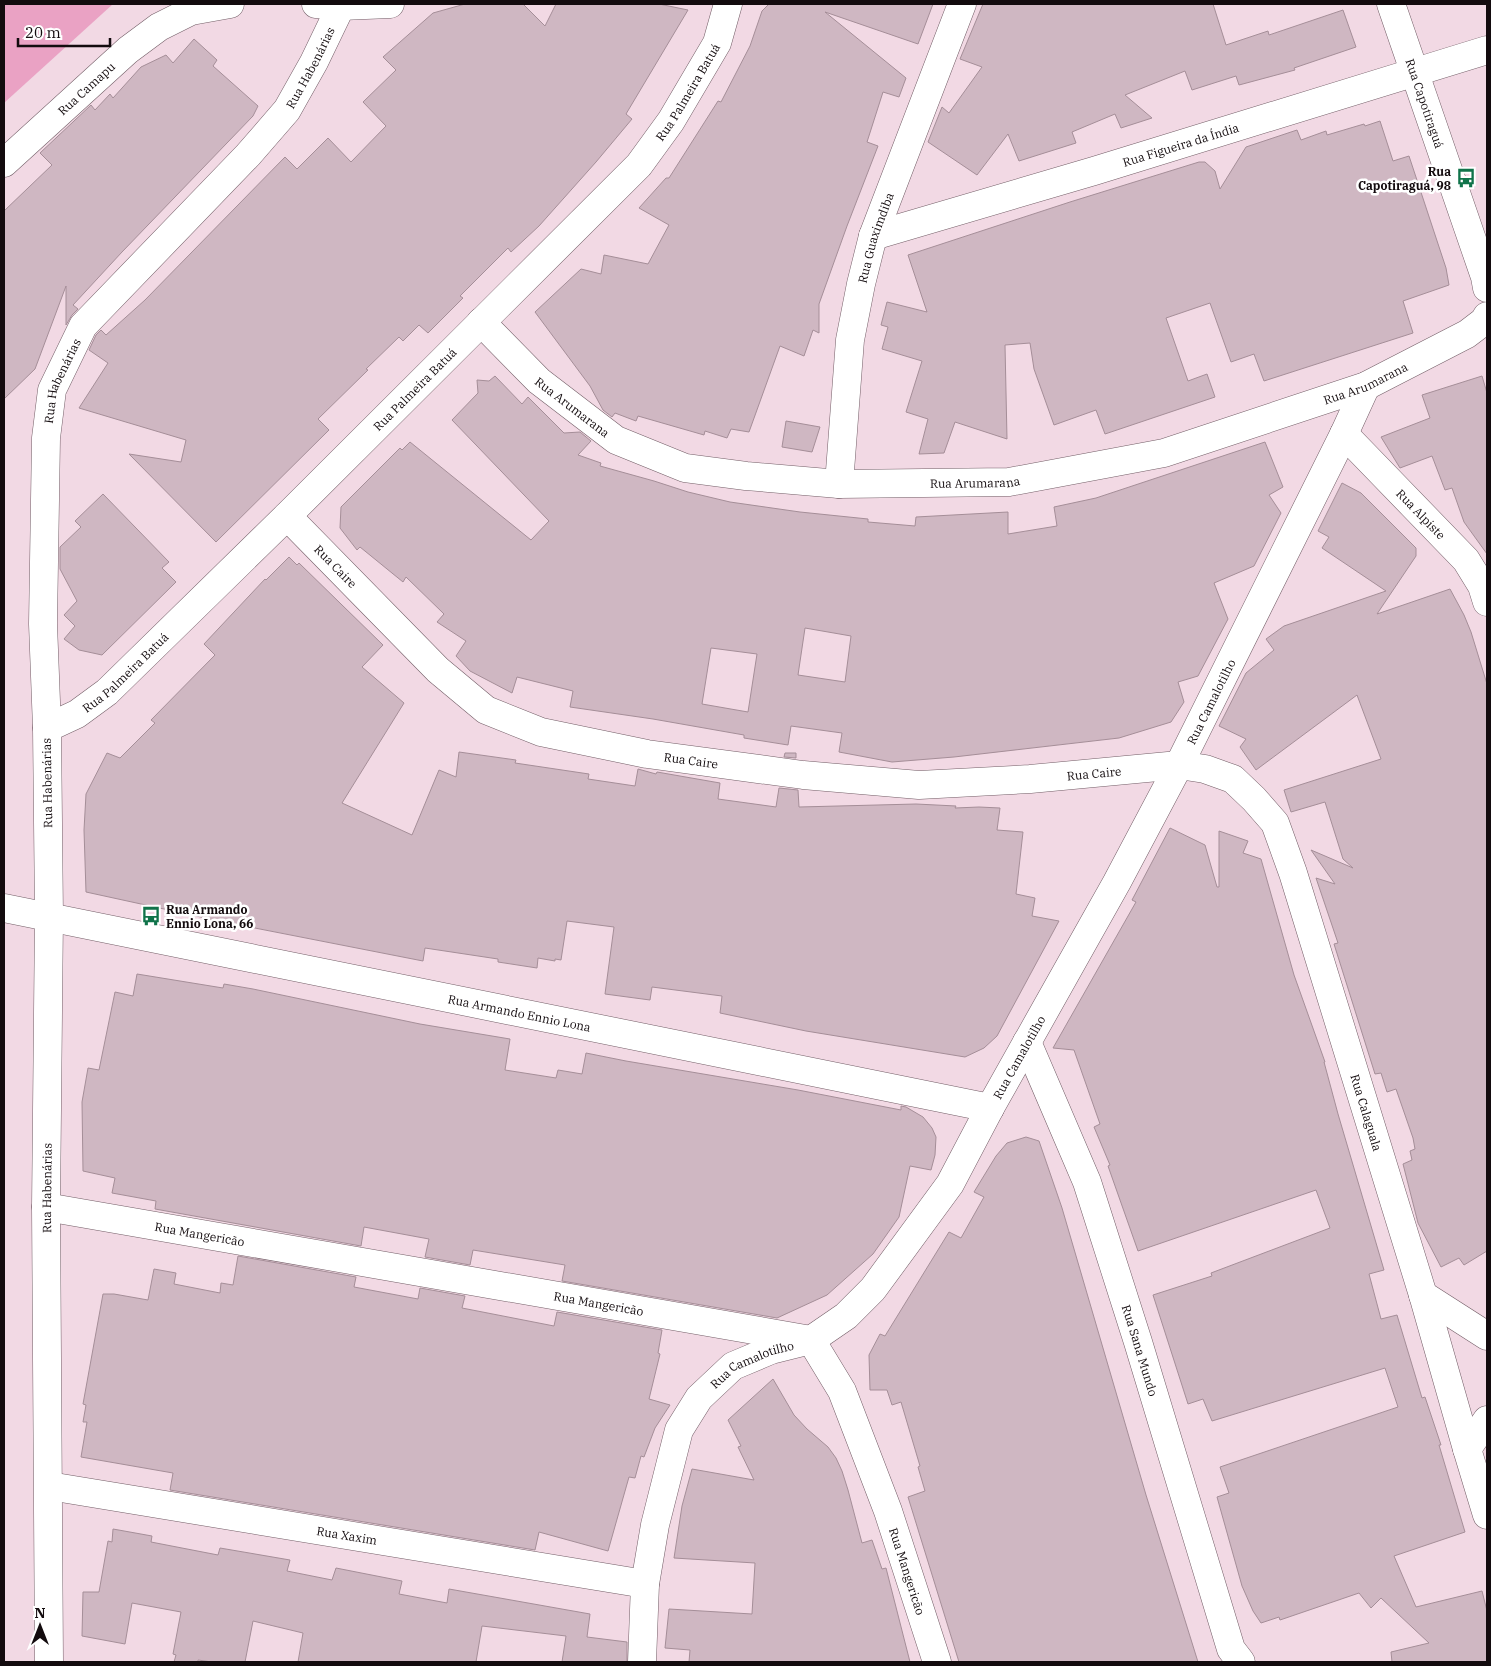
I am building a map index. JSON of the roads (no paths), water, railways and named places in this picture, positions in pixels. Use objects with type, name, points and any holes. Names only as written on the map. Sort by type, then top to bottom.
[{"type":"street","name":"Rua Camapu","points":[[4,163],[128,50],[160,26],[191,11],[230,4]]},
{"type":"street","points":[[328,5],[390,4]]},
{"type":"street","name":"Rua Palmeira Batuá","points":[[47,728],[77,714],[107,692],[287,516],[639,164],[671,121],[717,43],[728,4]]},
{"type":"street","name":"Rua Guaximdiba","points":[[839,484],[850,340],[861,284],[874,236],[962,4]]},
{"type":"street","name":"Rua Capotiraguá","points":[[1391,4],[1485,277],[1487,288]]},
{"type":"street","name":"Rua Habenárias","points":[[50,1662],[46,1207],[49,916],[47,728],[43,615],[46,438],[52,390],[84,326],[248,155],[287,110],[314,62],[328,5]]},
{"type":"street","name":"Rua Figueira da Índia","points":[[874,236],[1094,171],[1487,50]]},
{"type":"street","name":"Rua Arumarana","points":[[481,322],[539,382],[616,440],[685,468],[746,476],[839,484],[1009,482],[1164,453],[1366,386],[1467,334],[1484,321],[1487,316]]},
{"type":"street","name":"Rua Camalotilho","points":[[642,1662],[645,1584],[655,1525],[679,1430],[699,1398],[733,1366],[771,1350],[811,1340],[846,1316],[887,1272],[950,1184],[1179,765],[1344,434],[1366,386]]},
{"type":"street","name":"Rua Alpiste","points":[[1344,434],[1466,560],[1482,586],[1487,602]]},
{"type":"street","name":"Rua Caire","points":[[287,516],[438,670],[486,710],[541,732],[647,754],[803,775],[919,785],[1030,779],[1179,765]]},
{"type":"street","name":"Rua Calaguala","points":[[1179,765],[1205,770],[1233,779],[1275,823],[1293,873],[1423,1295],[1487,1515]]},
{"type":"street","name":"Rua Armando Ennio Lona","points":[[4,908],[990,1108]]},
{"type":"street","name":"Rua Sana Mundo","points":[[1028,1042],[1087,1182],[1236,1658]]},
{"type":"street","name":"Rua Mangericão","points":[[46,1207],[811,1340],[842,1391],[888,1511],[937,1662]]},
{"type":"street","points":[[1423,1295],[1487,1336]]},
{"type":"street","points":[[1467,1449],[1487,1420]]},
{"type":"street","name":"Rua Xaxim","points":[[49,1486],[645,1584]]},
{"type":"place","name":"Rua Capotiraguá, 98","points":[[1466,178]]},
{"type":"place","name":"Rua Armando Ennio Lona, 66","points":[[151,916]]}]
